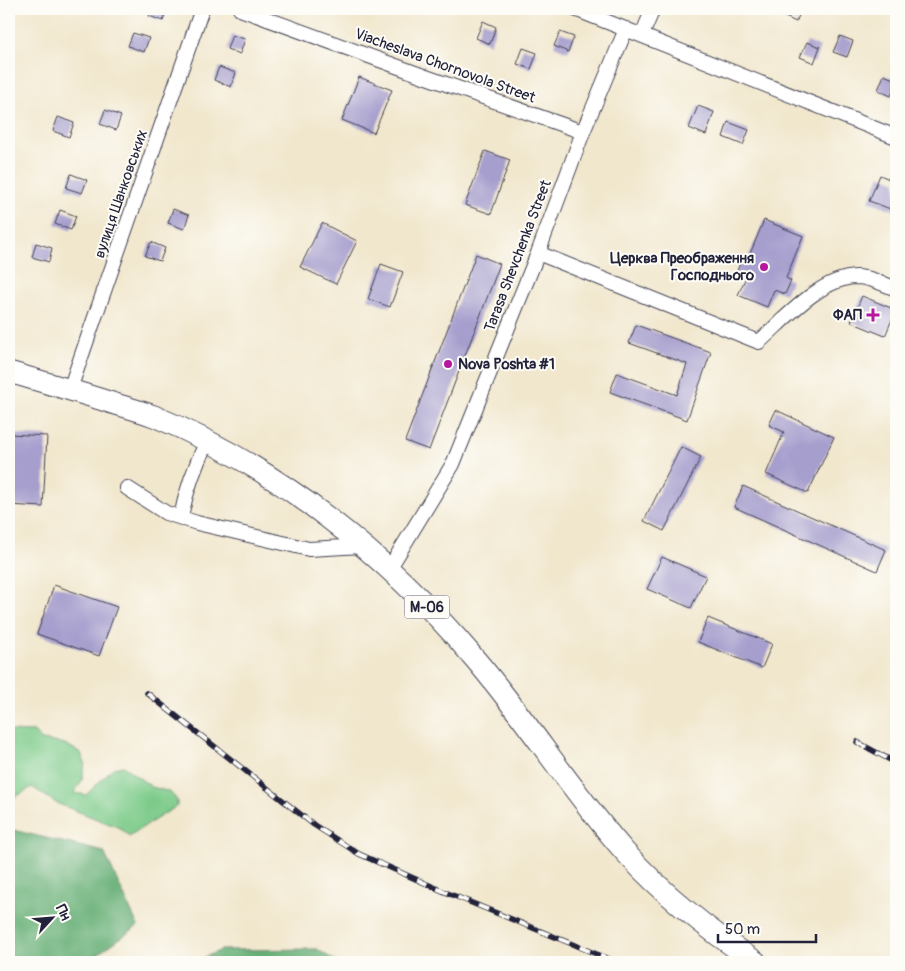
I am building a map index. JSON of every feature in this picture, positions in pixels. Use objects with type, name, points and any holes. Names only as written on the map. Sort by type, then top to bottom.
[{"type":"highway","name":"М-06","points":[[9,372],[151,415],[207,441],[252,466],[295,494],[343,530],[388,569],[474,658],[626,852],[670,897],[718,937],[756,962]]},
{"type":"street","name":"вулиця Шанковських","points":[[70,390],[202,9]]},
{"type":"street","name":"Viacheslava Chornovola Street","points":[[240,9],[583,132]]},
{"type":"street","points":[[575,9],[896,137]]},
{"type":"street","points":[[642,35],[653,9]]},
{"type":"street","name":"Tarasa Shevchenka Street","points":[[388,569],[453,464],[538,253],[583,132],[626,29]]},
{"type":"street","points":[[538,253],[759,342],[814,292],[835,282],[856,277],[880,282],[896,289]]},
{"type":"street","points":[[181,517],[185,494],[194,468],[207,441]]},
{"type":"street","points":[[127,488],[166,513],[309,549],[362,546]]},
{"type":"green space","points":[[9,731],[34,732],[42,740],[65,744],[81,753],[85,763],[82,780],[74,793],[86,795],[113,768],[123,766],[152,787],[170,792],[177,800],[177,806],[129,836],[120,828],[56,803],[32,787],[14,798],[9,797]]},
{"type":"green space","points":[[9,829],[104,852],[138,926],[86,962],[9,962]]},
{"type":"green space","points":[[317,949],[337,962],[194,962],[221,950]]},
{"type":"building","points":[[152,9],[167,9],[163,21],[149,16]]},
{"type":"building","points":[[786,9],[802,9],[796,22],[783,16]]},
{"type":"building","points":[[483,21],[496,27],[490,44],[476,38]]},
{"type":"building","points":[[560,32],[574,37],[568,52],[554,46]]},
{"type":"building","points":[[133,33],[149,38],[144,52],[128,46]]},
{"type":"building","points":[[232,35],[245,39],[240,54],[227,49]]},
{"type":"building","points":[[840,36],[853,41],[847,57],[833,52]]},
{"type":"building","points":[[807,42],[820,47],[814,63],[800,57]]},
{"type":"building","points":[[523,48],[537,53],[531,69],[517,64]]},
{"type":"building","points":[[219,67],[236,73],[231,87],[214,80]]},
{"type":"building","points":[[884,75],[896,80],[891,96],[878,90]]},
{"type":"building","points":[[359,77],[392,90],[374,133],[342,120]]},
{"type":"building","points":[[698,106],[714,112],[706,135],[689,128]]},
{"type":"building","points":[[105,110],[121,116],[116,130],[100,124]]},
{"type":"building","points":[[58,117],[74,123],[69,137],[53,131]]},
{"type":"building","points":[[728,122],[749,130],[743,145],[723,137]]},
{"type":"building","points":[[485,151],[510,160],[491,214],[465,205]]},
{"type":"building","points":[[71,174],[87,180],[82,193],[66,188]]},
{"type":"building","points":[[880,175],[896,182],[896,211],[869,201]]},
{"type":"building","points":[[173,209],[189,215],[184,229],[168,223]]},
{"type":"building","points":[[60,210],[76,216],[71,230],[55,224]]},
{"type":"building","name":"Церква Преображення Господнього","points":[[764,220],[803,236],[786,278],[791,281],[785,294],[774,290],[767,307],[738,295],[746,277],[736,273],[742,259],[747,261]]},
{"type":"building","points":[[322,223],[357,241],[336,284],[300,267]]},
{"type":"building","points":[[151,242],[165,248],[160,261],[145,256]]},
{"type":"building","points":[[36,243],[52,248],[49,262],[32,257]]},
{"type":"building","points":[[476,254],[500,264],[429,450],[405,441]]},
{"type":"building","points":[[381,264],[403,272],[390,307],[368,299]]},
{"type":"building","points":[[862,296],[896,310],[885,336],[851,322]]},
{"type":"building","points":[[636,325],[711,352],[687,420],[610,392],[617,373],[677,395],[687,364],[629,343]]},
{"type":"building","points":[[776,410],[834,437],[808,493],[766,474],[784,432],[769,425]]},
{"type":"building","points":[[9,434],[47,436],[43,507],[9,505]]},
{"type":"building","points":[[681,447],[701,457],[664,531],[644,521]]},
{"type":"building","points":[[743,486],[886,550],[877,571],[734,507]]},
{"type":"building","points":[[662,557],[706,576],[691,608],[647,589]]},
{"type":"building","points":[[54,585],[117,607],[99,656],[37,634]]},
{"type":"building","points":[[708,618],[772,644],[762,668],[698,642]]},
{"type":"railway","points":[[147,693],[314,825],[359,854],[445,892],[616,962]]},
{"type":"railway","points":[[857,742],[896,763]]},
{"type":"place","name":"Церква Преображення Господнього","points":[[764,267]]},
{"type":"place","name":"ФАП","points":[[873,315]]},
{"type":"place","name":"Nova Poshta #1","points":[[448,364]]}]
